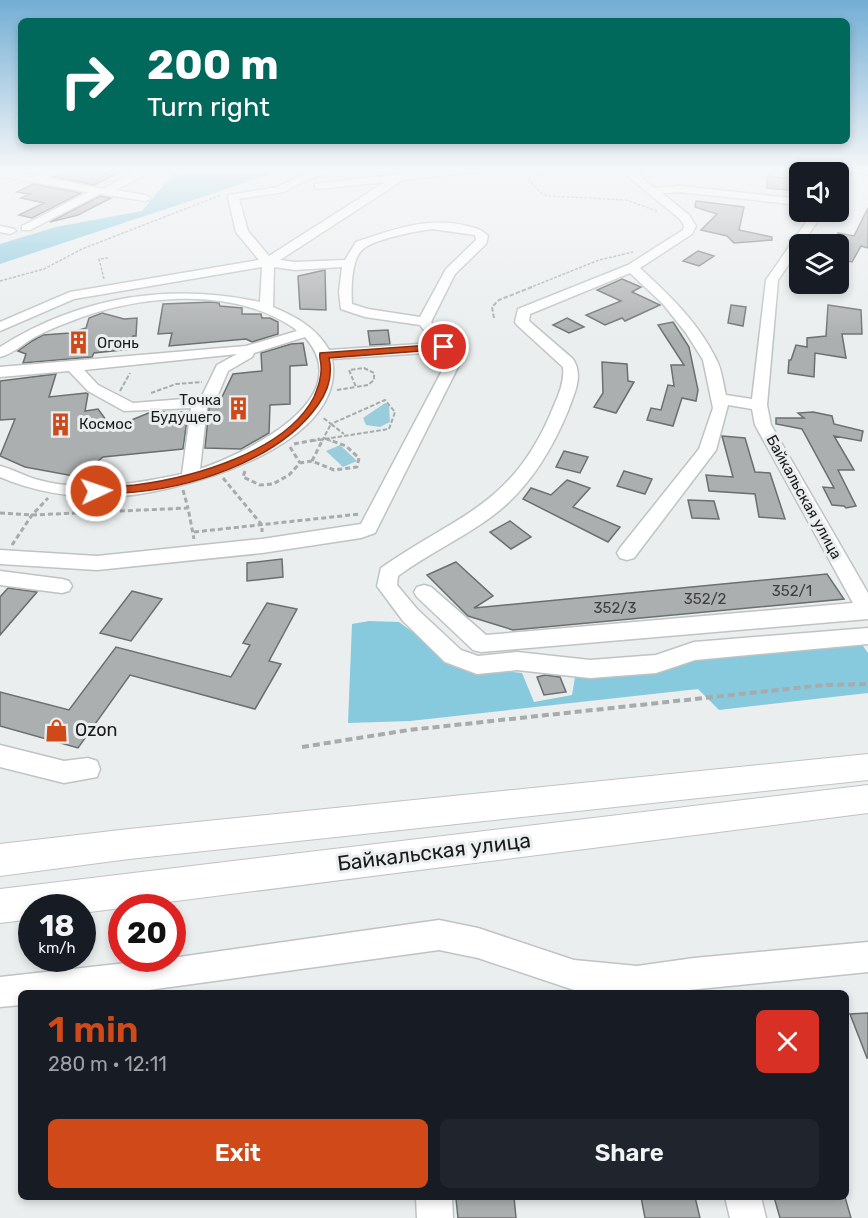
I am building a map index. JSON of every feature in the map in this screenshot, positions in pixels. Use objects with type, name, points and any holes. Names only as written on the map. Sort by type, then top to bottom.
[{"type":"main road","name":"Байкальская улица","points":[[0,860],[129,844],[868,767]]},
{"type":"main road","name":"Байкальская улица","points":[[0,906],[868,799]]},
{"type":"street","points":[[26,228],[30,226]]},
{"type":"street","points":[[240,226],[242,232],[268,262],[266,308]]},
{"type":"street","points":[[268,262],[324,226]]},
{"type":"street","points":[[2,557],[98,563],[262,546],[361,532],[368,528],[452,365],[452,357],[424,322],[365,313],[346,306],[343,296],[354,248],[421,226]]},
{"type":"street","points":[[424,322],[450,272],[482,241],[479,233],[443,226]]},
{"type":"street","points":[[690,226],[688,232],[632,268],[524,312],[522,322],[568,362],[572,369],[570,383],[553,428],[533,462],[509,492],[481,514],[406,559],[388,573],[387,586],[410,615],[453,656],[477,665],[517,661],[590,669],[656,664],[694,651],[868,636]]},
{"type":"street","name":"Байкальская улица","points":[[809,226],[772,280],[759,405],[763,424],[868,611]]},
{"type":"street","points":[[0,327],[70,296],[87,292],[268,262],[295,266],[350,263]]},
{"type":"street","points":[[627,553],[707,450],[720,408],[710,360],[692,331],[668,301],[632,268]]},
{"type":"street","points":[[0,354],[55,322],[109,305],[137,300],[201,297],[243,302],[285,316],[308,332],[323,355],[326,365],[325,381],[316,401],[288,432],[265,448],[217,470],[133,489],[96,491],[31,483],[1,473]]},
{"type":"street","points":[[244,351],[308,332]]},
{"type":"street","points":[[323,355],[444,347]]},
{"type":"street","points":[[0,372],[74,368],[114,361],[242,348],[247,354],[222,368],[207,402],[130,408],[93,388],[74,368]]},
{"type":"street","points":[[718,399],[759,405]]},
{"type":"street","points":[[185,479],[200,402]]},
{"type":"street","points":[[0,578],[62,586]]},
{"type":"street","points":[[424,592],[481,644],[868,611]]},
{"type":"street","points":[[0,756],[64,772],[88,770]]},
{"type":"street","points":[[0,992],[135,977],[439,935],[478,943],[574,975],[631,987],[696,983],[868,957]]},
{"type":"street","points":[[434,1200],[435,1218]]},
{"type":"street","points":[[744,1200],[748,1218]]},
{"type":"path","points":[[0,281],[44,269],[82,249],[140,226]]},
{"type":"path","points":[[494,318],[492,307],[499,300],[599,260],[639,250]]},
{"type":"path","points":[[114,361],[130,372],[119,402]]},
{"type":"path","points":[[346,435],[331,424],[316,401],[368,385],[374,380],[374,373],[364,368],[349,369],[356,387]]},
{"type":"path","points":[[119,402],[176,384],[216,382]]},
{"type":"path","points":[[300,463],[289,445],[324,438],[389,429],[395,412],[385,400],[331,424],[324,438],[312,461]]},
{"type":"path","points":[[300,463],[312,461],[325,469],[340,472],[357,466],[359,458],[346,446],[324,438]]},
{"type":"path","points":[[245,469],[243,477],[261,486],[279,481],[297,470],[300,463]]},
{"type":"path","points":[[217,470],[262,525],[262,546]]},
{"type":"path","points":[[185,479],[188,508],[194,532],[194,553]]},
{"type":"path","points":[[2,557],[32,515],[58,488]]},
{"type":"path","points":[[0,513],[32,515],[188,508]]},
{"type":"path","points":[[194,532],[376,513]]},
{"type":"path","points":[[302,747],[409,730],[824,685],[868,684]]},
{"type":"shaded area","points":[[115,226],[0,264],[0,244],[56,227]]},
{"type":"shaded area","points":[[385,403],[389,404],[390,422],[380,427],[366,425],[363,418]]},
{"type":"shaded area","points":[[340,445],[357,461],[343,467],[326,451]]},
{"type":"shaded area","points":[[369,621],[399,622],[459,666],[522,673],[534,702],[572,695],[575,677],[666,669],[703,658],[861,643],[868,653],[868,693],[719,710],[698,689],[410,721],[348,723],[352,624]]},
{"type":"building","points":[[705,226],[740,226],[739,230],[772,237],[772,240],[734,243],[727,236],[701,230]]},
{"type":"building","points":[[859,226],[868,226],[868,248],[861,246],[852,262],[849,261],[849,235],[854,236]]},
{"type":"building","points":[[698,251],[714,256],[699,266],[683,261]]},
{"type":"building","points":[[325,270],[326,310],[300,309],[298,276]]},
{"type":"building","points":[[622,279],[641,287],[632,292],[660,305],[625,321],[622,318],[605,325],[586,315],[621,301],[597,290]]},
{"type":"building","name":"Точка Будущего","points":[[219,303],[220,306],[242,308],[242,314],[261,314],[262,318],[270,318],[278,322],[278,334],[252,342],[246,339],[169,346],[172,333],[158,334],[163,304]]},
{"type":"building","points":[[731,305],[746,307],[743,326],[728,323]]},
{"type":"building","points":[[828,305],[861,310],[862,334],[842,334],[846,358],[815,353],[814,377],[788,373],[789,360],[791,360],[796,345],[807,347],[807,338],[826,336]]},
{"type":"building","name":"Огонь","points":[[102,313],[124,319],[137,318],[136,336],[133,336],[131,349],[94,353],[92,357],[23,363],[26,354],[18,351],[32,341],[43,335],[70,333],[86,328],[89,318]]},
{"type":"building","points":[[567,318],[584,327],[569,333],[553,325]]},
{"type":"building","points":[[673,322],[689,347],[698,390],[696,401],[682,398],[673,426],[647,420],[651,408],[661,410],[668,385],[674,386],[671,365],[684,365],[658,325]]},
{"type":"building","points":[[388,330],[390,344],[370,345],[368,331]]},
{"type":"building","name":"Точка Будущего","points":[[303,343],[307,365],[290,366],[290,404],[270,405],[269,433],[241,449],[205,448],[209,408],[220,401],[233,374],[262,371],[261,353],[291,344]]},
{"type":"building","points":[[602,362],[627,364],[628,381],[634,382],[616,413],[594,407],[603,393]]},
{"type":"building","name":"Космос","points":[[56,374],[49,397],[86,393],[88,394],[85,411],[98,409],[112,428],[151,412],[188,412],[183,449],[103,457],[79,477],[25,467],[0,456],[15,419],[0,420],[0,381]]},
{"type":"building","points":[[813,412],[832,416],[834,424],[863,431],[861,441],[834,436],[854,470],[838,470],[856,506],[846,508],[832,505],[823,487],[834,488],[802,429],[776,424],[776,418],[804,418],[798,413]]},
{"type":"building","points":[[722,436],[745,438],[755,472],[770,473],[785,519],[759,517],[755,494],[709,491],[706,475],[733,477]]},
{"type":"building","points":[[564,451],[588,457],[580,473],[556,467]]},
{"type":"building","points":[[624,471],[652,479],[645,494],[617,486]]},
{"type":"building","points":[[567,480],[590,488],[573,507],[620,527],[608,542],[523,499],[531,488],[551,495]]},
{"type":"building","points":[[688,500],[714,501],[719,519],[692,518]]},
{"type":"building","points":[[510,521],[531,537],[511,549],[490,532]]},
{"type":"building","points":[[282,559],[283,577],[247,581],[247,563]]},
{"type":"building","points":[[456,562],[493,596],[474,608],[827,574],[844,599],[513,630],[468,616],[427,575]]},
{"type":"building","points":[[8,588],[37,592],[0,635],[0,597]]},
{"type":"building","points":[[132,591],[162,599],[131,641],[100,633]]},
{"type":"building","points":[[267,603],[297,609],[269,661],[281,664],[255,709],[130,675],[78,748],[0,726],[0,692],[69,710],[116,647],[231,677],[250,645],[243,643]]},
{"type":"building","points":[[545,675],[560,677],[566,692],[544,695],[537,677]]},
{"type":"building","points":[[868,1013],[868,1058],[867,1058],[850,1014]]},
{"type":"building","points":[[456,1200],[514,1200],[516,1218],[458,1218]]},
{"type":"building","points":[[642,1200],[696,1200],[700,1218],[645,1218]]},
{"type":"building","points":[[775,1200],[846,1200],[851,1218],[780,1218]]},
{"type":"place","name":"Огонь","points":[[79,343]]},
{"type":"place","name":"Точка Будущего","points":[[239,409]]},
{"type":"place","name":"Космос","points":[[61,424]]},
{"type":"place","name":"Ozon","points":[[57,730]]},
{"type":"route","points":[[96,491],[133,489],[169,483],[237,462],[265,448],[288,432],[306,415],[318,398],[325,381],[326,365],[323,355],[444,347]]}]
